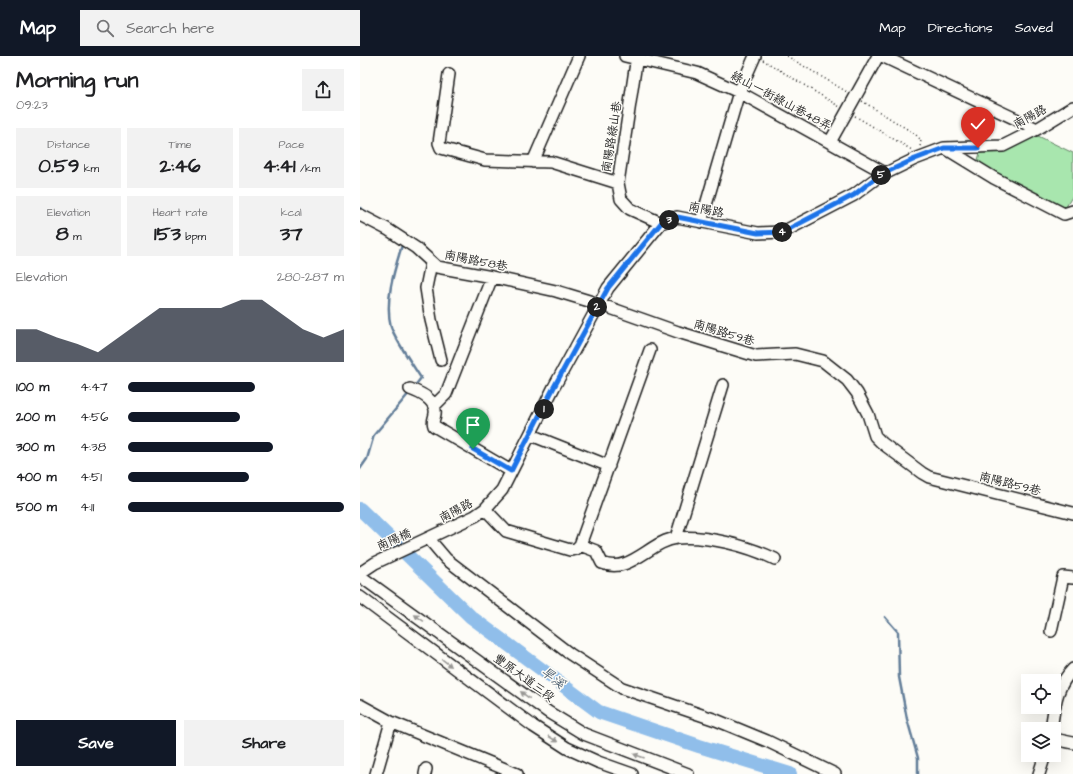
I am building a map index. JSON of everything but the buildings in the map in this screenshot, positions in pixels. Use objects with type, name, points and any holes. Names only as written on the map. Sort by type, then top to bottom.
[{"type":"street","points":[[533,162],[579,56]]},
{"type":"street","name":"綠山一街綠山巷48弄","points":[[625,56],[637,57],[697,73],[739,92],[885,173]]},
{"type":"street","points":[[701,222],[739,92],[755,56]]},
{"type":"street","points":[[830,142],[878,56]]},
{"type":"street","points":[[882,56],[1038,129]]},
{"type":"street","name":"南陽路綠山巷","points":[[637,57],[618,183],[621,199],[630,208],[661,223]]},
{"type":"street","points":[[449,74],[439,143],[441,148],[485,160],[551,162],[618,183]]},
{"type":"street","name":"南陽路","points":[[427,540],[475,516],[485,509],[502,490],[554,387],[599,304],[620,272],[661,223],[677,217],[758,233],[783,232],[854,195],[885,173],[915,159],[944,148],[1003,146],[1038,129],[1073,107]]},
{"type":"street","points":[[944,148],[994,178],[1064,214],[1073,211]]},
{"type":"street","name":"南陽路58巷","points":[[360,215],[416,248],[437,267],[556,291],[599,304]]},
{"type":"street","points":[[431,263],[426,288],[431,320],[441,360]]},
{"type":"street","points":[[434,406],[446,394],[492,277]]},
{"type":"street","name":"南陽路59巷","points":[[599,304],[678,332],[756,356],[795,354],[822,361],[847,380],[857,393],[868,414],[875,436],[922,473],[1073,513]]},
{"type":"street","points":[[485,509],[506,531],[570,550],[576,549],[580,545],[650,350]]},
{"type":"street","points":[[676,538],[723,385]]},
{"type":"street","points":[[410,389],[423,394],[434,406],[434,426],[511,471]]},
{"type":"street","points":[[531,435],[609,466]]},
{"type":"street","points":[[580,545],[596,551],[602,563],[609,566],[622,566],[676,538],[734,544],[775,559]]},
{"type":"street","points":[[427,540],[446,558],[564,650],[622,688],[716,720],[767,741],[834,774]]},
{"type":"street","name":"南陽橋","points":[[360,573],[374,563],[427,540]]},
{"type":"street","name":"豐原大道三段","points":[[360,576],[548,712],[584,734],[688,774]]},
{"type":"street","points":[[1051,631],[1063,577],[1073,578]]},
{"type":"street","points":[[360,598],[533,726],[567,748],[598,762],[632,774]]},
{"type":"street","points":[[1052,722],[1057,692],[1064,678],[1073,669]]},
{"type":"street","points":[[360,705],[391,722],[517,774]]},
{"type":"street","points":[[376,774],[391,722]]},
{"type":"street","points":[[1061,740],[1073,743]]},
{"type":"street","points":[[1039,774],[1043,762]]},
{"type":"green space","points":[[1036,135],[1073,153],[1073,195],[1063,212],[976,167],[980,153],[999,152]]},
{"type":"waterway","points":[[360,208],[370,214]]},
{"type":"waterway","points":[[403,242],[391,284],[389,317],[391,327],[396,338],[421,378],[414,387]]},
{"type":"waterway","points":[[360,469],[367,459],[374,435],[410,392]]},
{"type":"waterway","name":"旱溪","points":[[360,509],[471,617],[599,712],[699,746],[790,774]]},
{"type":"waterway","points":[[885,617],[898,632],[899,677],[907,719],[918,758],[918,774]]},
{"type":"route","points":[[473,449],[511,471],[531,435],[554,387],[608,288],[661,223],[677,217],[758,233],[783,232],[854,195],[878,176],[915,159],[944,148],[978,148]]}]
